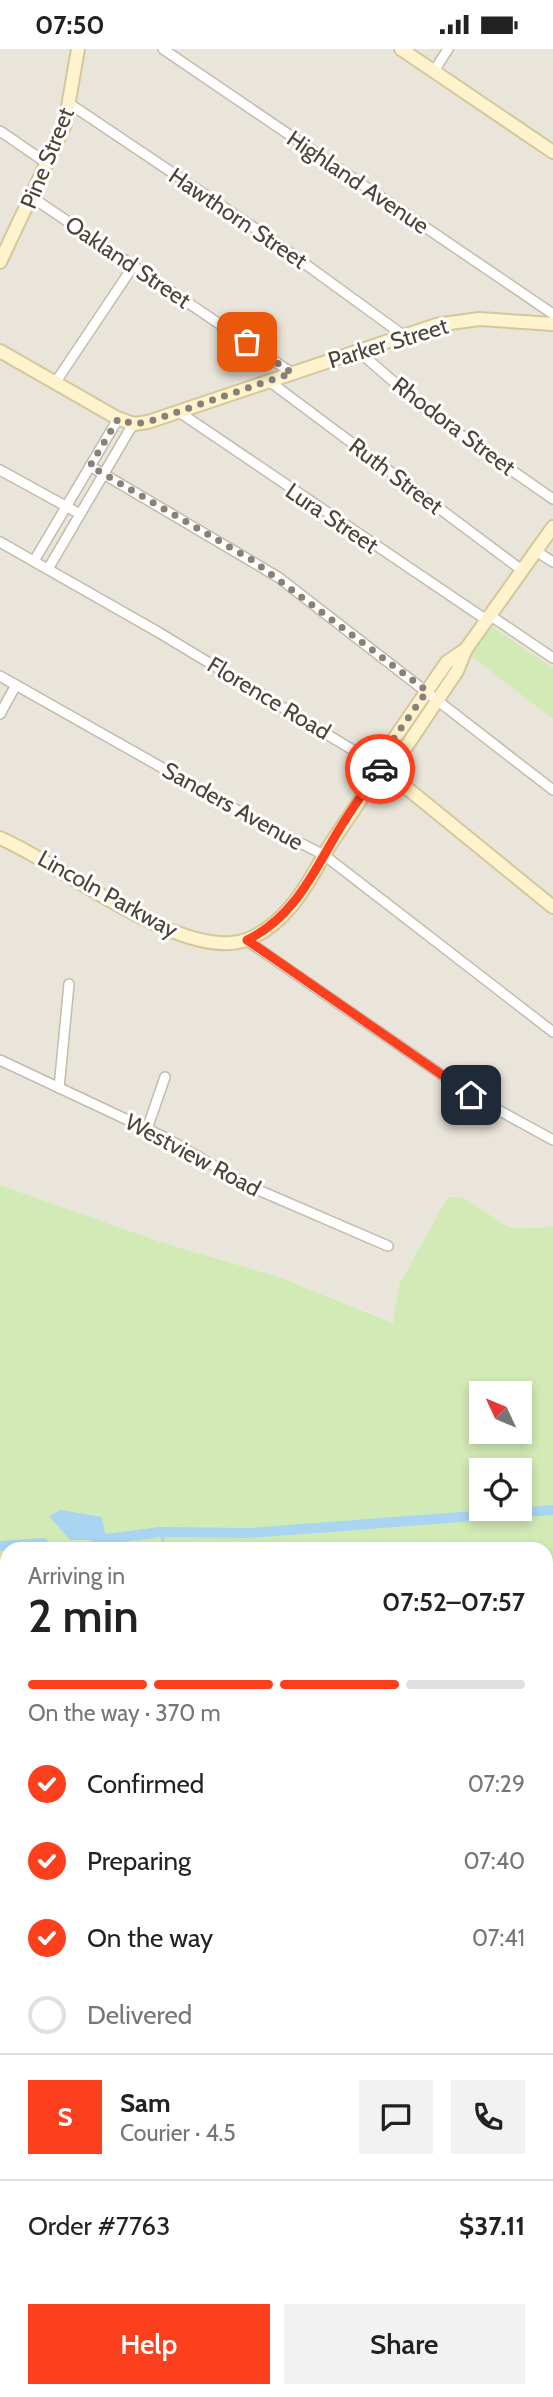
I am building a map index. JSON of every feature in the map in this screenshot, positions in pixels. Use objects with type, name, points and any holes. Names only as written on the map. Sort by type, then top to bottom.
[{"type":"street","name":"Pine Street","points":[[1,259],[33,198],[70,104],[78,49]]},
{"type":"street","name":"Highland Avenue","points":[[163,49],[553,314]]},
{"type":"street","points":[[401,49],[553,152]]},
{"type":"street","points":[[434,71],[448,49]]},
{"type":"street","name":"Hawthorn Street","points":[[70,104],[268,237],[403,335]]},
{"type":"street","points":[[0,131],[48,164]]},
{"type":"street","name":"Oakland Street","points":[[33,198],[292,373]]},
{"type":"street","points":[[55,383],[134,265]]},
{"type":"street","name":"Parker Street","points":[[133,424],[179,412],[357,350],[446,323],[479,319],[553,324]]},
{"type":"street","name":"Rhodora Street","points":[[357,350],[431,414],[553,499]]},
{"type":"street","points":[[0,351],[118,419],[133,424],[48,569]]},
{"type":"street","name":"Ruth Street","points":[[269,381],[523,571]]},
{"type":"street","name":"Lura Street","points":[[179,412],[489,619],[553,658]]},
{"type":"street","points":[[34,561],[118,419]]},
{"type":"street","points":[[90,466],[260,566],[438,699],[553,790]]},
{"type":"street","points":[[0,470],[80,514]]},
{"type":"street","points":[[466,649],[553,527]]},
{"type":"street","name":"Florence Road","points":[[0,542],[381,767],[553,907]]},
{"type":"street","points":[[537,551],[553,562]]},
{"type":"street","name":"Lincoln Parkway","points":[[0,838],[41,857],[172,933],[207,943],[247,940],[270,927],[305,888],[381,767],[383,754],[447,662],[466,649]]},
{"type":"street","name":"Lincoln Parkway","points":[[381,767],[396,762],[457,671],[466,649]]},
{"type":"street","name":"Sanders Avenue","points":[[0,676],[251,818],[324,855],[553,1032]]},
{"type":"street","points":[[0,714],[16,685]]},
{"type":"street","points":[[247,940],[479,1101],[553,1140]]},
{"type":"street","points":[[59,1088],[69,984]]},
{"type":"street","name":"Westview Road","points":[[0,1060],[146,1129],[249,1187],[388,1246]]},
{"type":"street","points":[[146,1129],[165,1077]]},
{"type":"shaded area","points":[[0,49],[553,49],[553,1227],[510,1228],[463,1197],[399,1285],[394,1323],[279,1277],[161,1242],[0,1185]]},
{"type":"green space","points":[[492,627],[553,668],[553,719],[471,656]]},
{"type":"green space","points":[[0,1185],[161,1242],[279,1277],[393,1323],[399,1285],[448,1197],[463,1197],[510,1228],[553,1227],[553,1542],[0,1542]]},
{"type":"water","points":[[61,1510],[102,1517],[105,1542],[70,1540],[49,1516]]},
{"type":"waterway","points":[[106,1539],[160,1532],[250,1533],[553,1510]]},
{"type":"waterway","points":[[160,1532],[164,1542]]},
{"type":"way so far","points":[[247,342],[292,373],[148,422],[134,424],[118,419],[90,466],[225,543],[278,577],[427,691],[383,754],[380,769]]},
{"type":"route","points":[[380,769],[350,811],[309,884],[270,927],[247,940],[299,973],[471,1095]]}]
